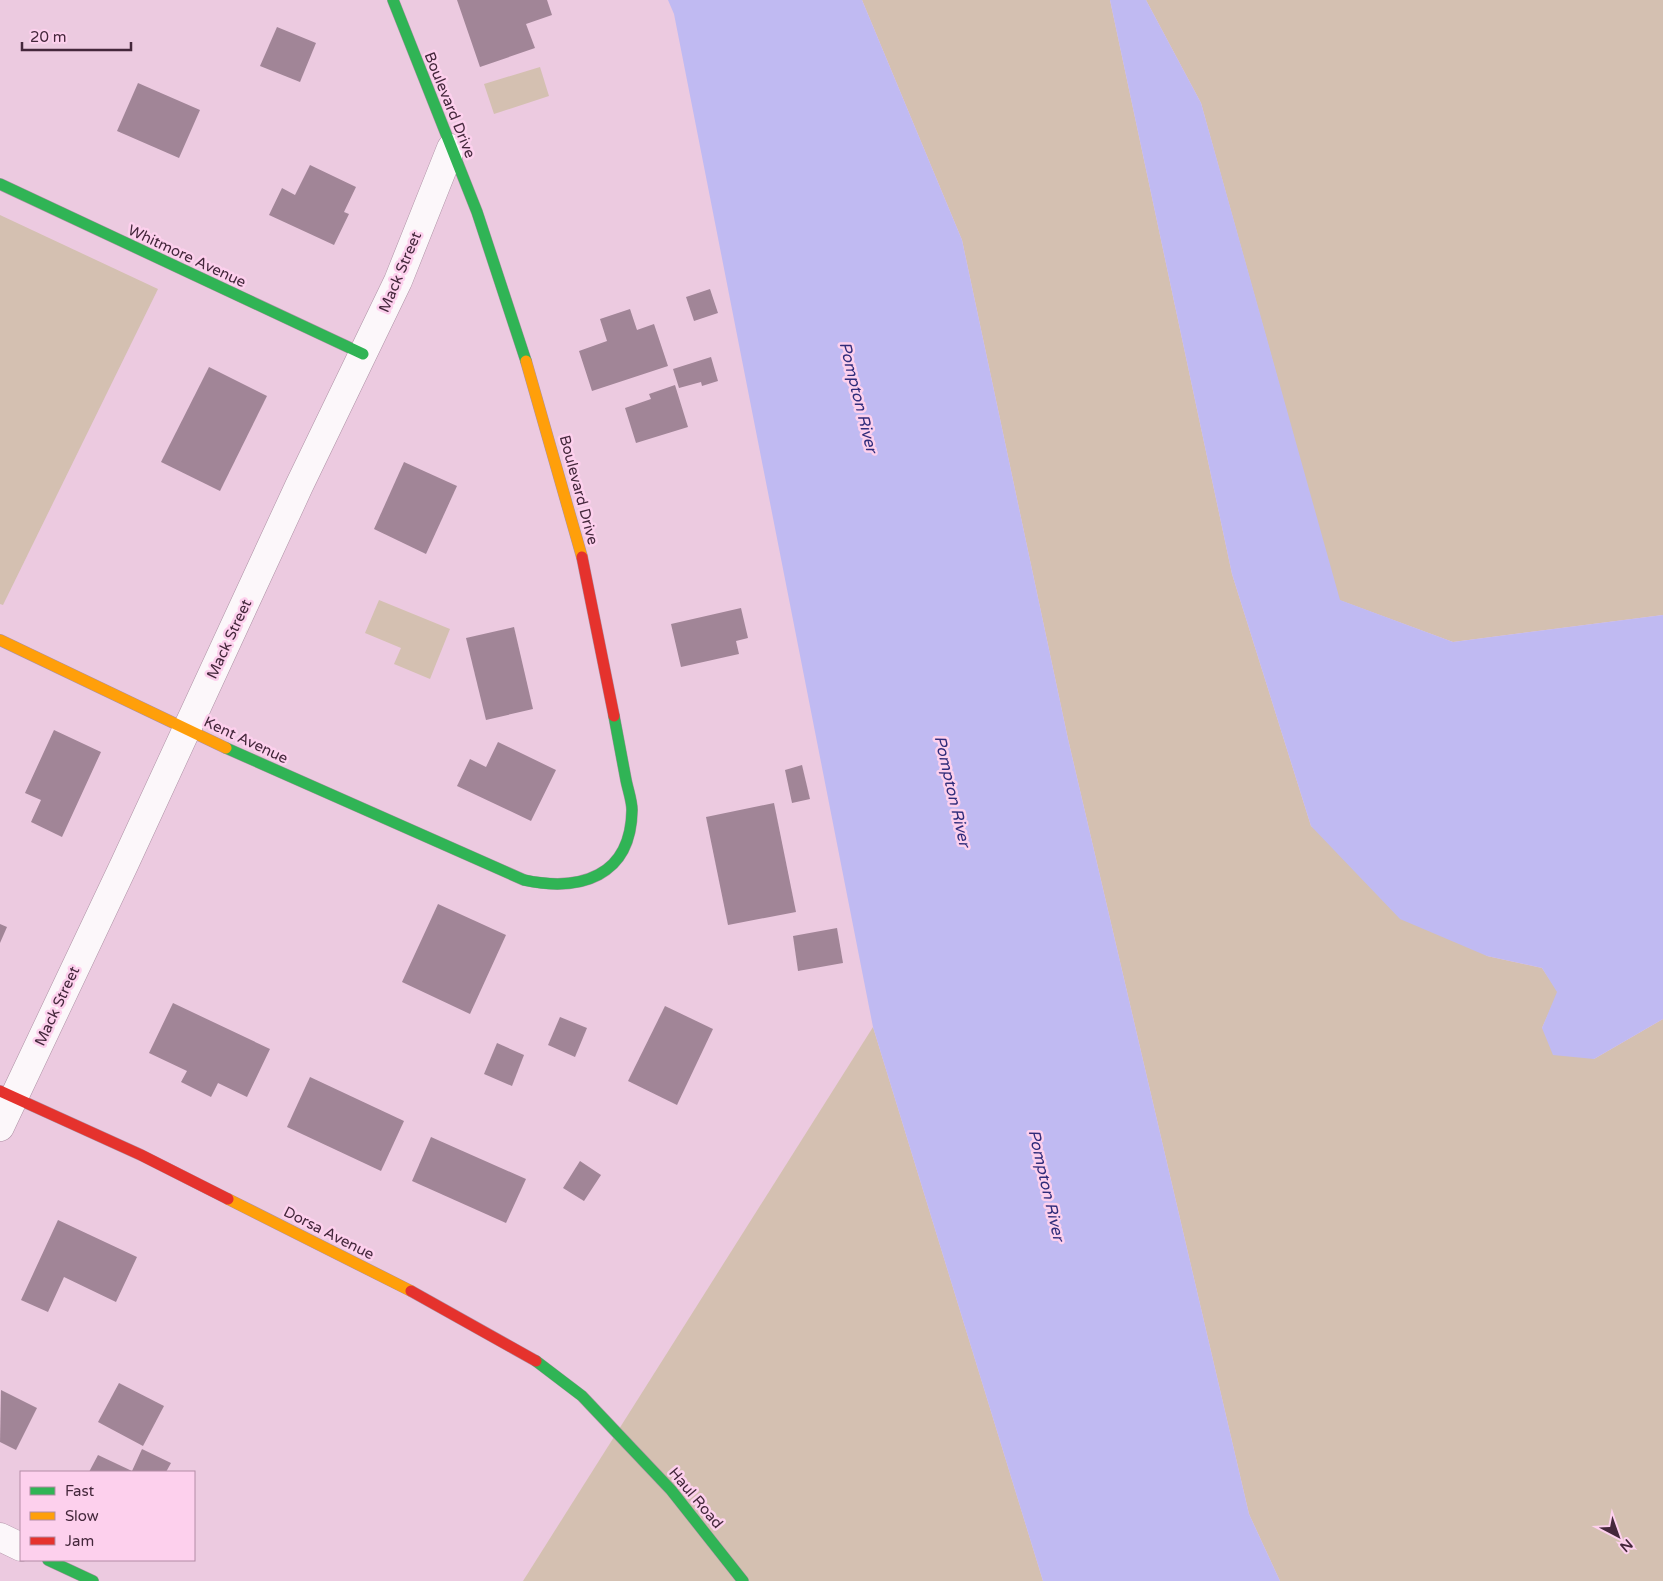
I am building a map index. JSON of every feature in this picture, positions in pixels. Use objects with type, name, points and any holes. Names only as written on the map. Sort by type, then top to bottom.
[{"type":"street","name":"Boulevard Drive","points":[[393,0],[477,212],[532,378],[583,561],[632,809],[629,837],[617,861],[597,877],[572,886],[543,885],[524,880],[482,862]]},
{"type":"street","name":"Mack Street","points":[[0,1127],[7,1094],[187,729],[398,281],[451,148]]},
{"type":"street","name":"Whitmore Avenue","points":[[0,184],[362,354]]},
{"type":"street","name":"Kent Avenue","points":[[0,640],[238,754],[482,862]]},
{"type":"street","name":"Dorsa Avenue","points":[[7,1094],[141,1155],[439,1305],[532,1358],[582,1396],[622,1438]]},
{"type":"street","name":"Haul Road","points":[[622,1438],[671,1490],[743,1581]]},
{"type":"street","points":[[0,1537],[20,1547]]},
{"type":"street","points":[[50,1561],[93,1581]]},
{"type":"shaded area","points":[[862,0],[1110,0],[1232,574],[1311,826],[1487,956],[1542,968],[1558,992],[1542,1028],[1594,1059],[1663,1019],[1663,1581],[1280,1581],[1249,1514],[1068,739],[962,240]]},
{"type":"shaded area","points":[[1146,0],[1663,0],[1663,615],[1453,642],[1339,600],[1201,103]]},
{"type":"shaded area","points":[[540,67],[549,96],[494,114],[484,84]]},
{"type":"shaded area","points":[[0,215],[158,289],[3,605],[0,604]]},
{"type":"shaded area","points":[[379,600],[450,629],[430,679],[394,664],[401,648],[365,633]]},
{"type":"shaded area","points":[[873,1027],[1043,1581],[523,1581]]},
{"type":"water","name":"Pompton River","points":[[668,0],[862,0],[962,240],[1068,739],[1249,1514],[1280,1581],[1043,1581],[873,1027],[674,14]]},
{"type":"water","points":[[1110,0],[1146,0],[1201,103],[1340,600],[1453,642],[1663,615],[1663,1019],[1594,1059],[1553,1055],[1542,1028],[1557,992],[1542,968],[1487,956],[1400,919],[1311,826],[1232,574]]},
{"type":"building","points":[[457,0],[547,0],[552,15],[526,24],[535,48],[480,67]]},
{"type":"building","points":[[277,27],[316,43],[300,82],[260,66]]},
{"type":"building","points":[[138,83],[200,110],[179,158],[117,131]]},
{"type":"building","points":[[310,165],[356,187],[344,212],[349,214],[334,245],[269,215],[282,188],[295,195]]},
{"type":"building","points":[[710,289],[718,313],[694,321],[686,297]]},
{"type":"building","points":[[630,309],[637,330],[654,324],[668,366],[592,391],[579,351],[607,341],[600,319]]},
{"type":"building","points":[[711,357],[718,381],[702,386],[701,382],[679,388],[673,369]]},
{"type":"building","points":[[209,367],[267,396],[220,491],[161,462]]},
{"type":"building","points":[[675,385],[688,427],[636,443],[625,408],[651,399],[649,394]]},
{"type":"building","points":[[404,462],[457,486],[426,554],[374,529]]},
{"type":"building","points":[[741,608],[748,638],[736,641],[739,654],[681,667],[671,624]]},
{"type":"building","points":[[514,627],[533,709],[486,720],[466,638]]},
{"type":"building","points":[[54,730],[101,752],[62,837],[31,822],[41,800],[25,793]]},
{"type":"building","points":[[498,742],[556,770],[531,821],[457,786],[470,759],[486,767]]},
{"type":"building","points":[[802,765],[810,799],[792,803],[785,770]]},
{"type":"building","points":[[774,803],[796,912],[728,925],[706,817]]},
{"type":"building","points":[[438,904],[506,935],[470,1014],[402,982]]},
{"type":"building","points":[[0,924],[7,927],[0,943]]},
{"type":"building","points":[[837,928],[843,963],[798,971],[793,936]]},
{"type":"building","points":[[173,1003],[270,1049],[247,1097],[218,1083],[211,1097],[181,1082],[187,1071],[149,1053]]},
{"type":"building","points":[[665,1006],[713,1029],[677,1105],[628,1081]]},
{"type":"building","points":[[560,1017],[587,1028],[575,1057],[548,1045]]},
{"type":"building","points":[[497,1043],[524,1055],[512,1086],[484,1074]]},
{"type":"building","points":[[310,1077],[404,1121],[381,1171],[287,1127]]},
{"type":"building","points":[[431,1137],[526,1179],[506,1223],[412,1181]]},
{"type":"building","points":[[580,1161],[601,1175],[584,1201],[563,1188]]},
{"type":"building","points":[[58,1220],[137,1257],[116,1302],[64,1277],[48,1312],[21,1300]]},
{"type":"building","points":[[119,1383],[164,1406],[143,1446],[98,1422]]},
{"type":"building","points":[[1,1390],[37,1408],[16,1450],[0,1442]]},
{"type":"building","points":[[142,1449],[171,1463],[167,1471],[132,1471]]},
{"type":"building","points":[[98,1455],[132,1471],[90,1471]]},
{"type":"traffic: fast","points":[[393,0],[477,212],[526,361]]},
{"type":"traffic: fast","points":[[0,184],[363,354]]},
{"type":"traffic: fast","points":[[226,748],[524,880],[564,884],[583,881],[599,875],[612,865],[623,851],[629,833],[632,810],[631,799],[614,716]]},
{"type":"traffic: fast","points":[[536,1361],[582,1396],[671,1490],[743,1581]]},
{"type":"traffic: fast","points":[[50,1561],[93,1581]]},
{"type":"traffic: slow","points":[[526,361],[582,557]]},
{"type":"traffic: slow","points":[[0,640],[226,748]]},
{"type":"traffic: slow","points":[[228,1199],[411,1291]]},
{"type":"traffic: jam","points":[[582,557],[614,716]]},
{"type":"traffic: jam","points":[[0,1091],[141,1155],[228,1199]]},
{"type":"traffic: jam","points":[[411,1291],[536,1361]]}]
